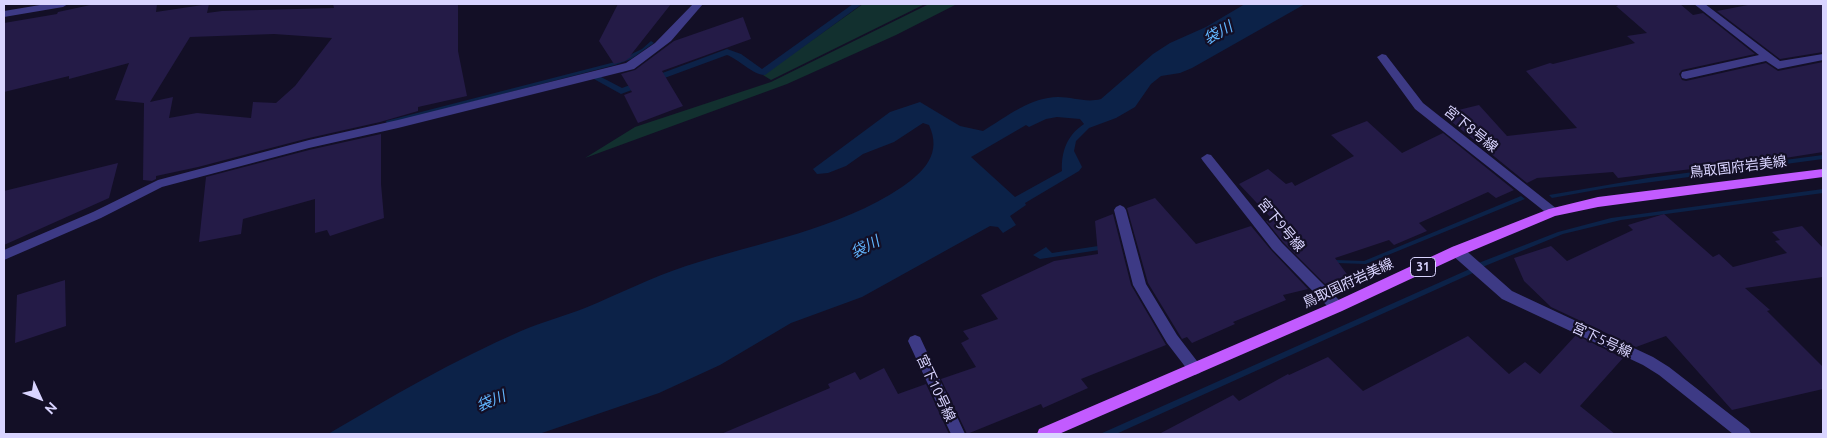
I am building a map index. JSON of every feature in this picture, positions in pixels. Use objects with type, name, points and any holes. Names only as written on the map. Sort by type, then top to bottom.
[{"type":"main road","name":"鳥取国府岩美線","points":[[1044,434],[1337,307],[1457,251],[1553,212],[1598,202],[1823,173]]},
{"type":"street","points":[[4,14],[63,4]]},
{"type":"street","points":[[4,255],[97,215],[158,184],[309,144],[407,122],[630,66],[653,53],[674,33],[698,4]]},
{"type":"street","points":[[1698,4],[1778,66],[1823,57]]},
{"type":"street","name":"宮下8号線","points":[[1382,57],[1419,106],[1553,212]]},
{"type":"street","points":[[1686,74],[1766,57]]},
{"type":"street","name":"宮下9号線","points":[[1206,158],[1277,246],[1337,307]]},
{"type":"street","points":[[1120,210],[1140,285],[1172,339],[1195,369]]},
{"type":"street","name":"宮下5号線","points":[[1457,251],[1507,295],[1648,361],[1664,371],[1744,434]]},
{"type":"street","name":"宮下10号線","points":[[915,341],[958,434]]},
{"type":"green space","points":[[863,4],[925,4],[771,80],[763,75]]},
{"type":"green space","points":[[929,4],[957,4],[896,35],[787,84],[585,158],[635,127],[771,82]]},
{"type":"water","name":"袋川","points":[[1245,4],[1305,4],[1192,68],[1180,73],[1161,76],[1151,84],[1135,107],[1116,118],[1089,128],[1076,141],[1074,151],[1082,167],[1079,171],[1025,203],[1026,205],[1010,216],[1016,225],[1003,233],[998,227],[990,226],[862,297],[791,323],[720,365],[659,393],[539,434],[328,434],[447,367],[521,331],[585,308],[673,270],[825,225],[877,202],[902,187],[924,168],[932,153],[934,144],[929,125],[923,123],[894,142],[863,154],[846,166],[828,173],[817,174],[813,169],[890,112],[920,102],[960,126],[983,131],[1038,100],[1058,97],[1090,100],[1101,99],[1153,54],[1170,43],[1206,27]],"holes":[[[1057,117],[1080,119],[1084,124],[1073,133],[1066,144],[1062,171],[1015,197],[971,157],[1026,125],[1029,127],[1046,119]]]},
{"type":"water","points":[[651,41],[654,43],[631,59],[615,65],[387,124],[386,121],[615,62],[642,49]]},
{"type":"water","points":[[1823,155],[1823,159],[1607,188],[1552,198],[1549,195],[1648,178]]},
{"type":"water","points":[[1823,189],[1823,193],[1621,220],[1563,234],[1480,268],[1476,264],[1558,232],[1611,218]]},
{"type":"water","points":[[1521,196],[1525,199],[1366,264],[1308,262],[1306,259],[1364,261]]},
{"type":"water","points":[[1118,243],[1119,247],[1040,259],[1033,255],[1046,247],[1052,253]]},
{"type":"water","points":[[1472,268],[1475,272],[1116,434],[1100,434]]},
{"type":"building","points":[[95,4],[157,4],[156,12],[209,4],[207,13],[334,8],[333,4],[458,4],[458,51],[467,96],[418,107],[418,111],[380,122],[156,176],[156,179],[152,181],[143,180],[144,103],[115,100],[129,63],[69,79],[69,76],[4,92],[4,23],[57,14],[58,12]],"holes":[[[274,34],[332,38],[295,86],[276,103],[253,102],[251,118],[197,113],[169,118],[173,97],[150,102],[190,37]]]},
{"type":"building","points":[[618,4],[671,4],[630,56],[635,54],[625,61],[614,64],[599,41]]},
{"type":"building","points":[[1616,4],[1680,4],[1693,15],[1703,13],[1755,54],[1682,70],[1679,74],[1682,80],[1686,81],[1766,63],[1778,71],[1823,62],[1823,152],[1766,161],[1618,178],[1613,172],[1537,178],[1527,183],[1442,114],[1479,105],[1507,136],[1577,128],[1526,71],[1550,63],[1553,64],[1635,43],[1627,36],[1647,33]]},
{"type":"building","points":[[1753,4],[1823,4],[1823,52],[1780,59],[1717,11]]},
{"type":"building","points":[[743,17],[751,39],[662,71],[683,106],[638,123],[624,95],[632,92],[621,74],[635,70],[674,41]]},
{"type":"building","points":[[1367,121],[1402,153],[1443,133],[1514,190],[1496,198],[1488,192],[1419,223],[1427,231],[1394,245],[1389,240],[1335,258],[1349,277],[1325,284],[1283,242],[1266,221],[1272,219],[1239,184],[1268,169],[1286,184],[1292,182],[1295,186],[1354,156],[1331,135]]},
{"type":"building","points":[[381,134],[381,184],[384,218],[330,236],[327,230],[315,233],[315,199],[243,219],[241,234],[199,242],[206,177],[309,150]]},
{"type":"building","points":[[118,163],[109,198],[4,245],[4,191]]},
{"type":"building","points":[[1155,198],[1196,244],[1251,226],[1308,289],[1283,295],[1286,300],[1233,322],[1235,324],[1192,343],[1187,337],[1182,339],[1148,283],[1127,208]]},
{"type":"building","points":[[1113,214],[1131,285],[1166,345],[1081,379],[1088,388],[1043,408],[1041,404],[967,434],[941,379],[976,367],[961,343],[969,339],[963,331],[998,319],[981,295],[1054,261],[1098,254],[1095,221]]},
{"type":"building","points":[[1664,214],[1713,257],[1719,254],[1733,267],[1787,253],[1775,241],[1780,240],[1772,232],[1802,226],[1823,248],[1823,277],[1745,288],[1770,310],[1767,311],[1823,367],[1823,389],[1732,410],[1666,336],[1636,347],[1551,307],[1524,281],[1514,258],[1551,246],[1567,261],[1633,230],[1628,225]]},
{"type":"building","points":[[65,280],[66,326],[15,343],[17,295]]},
{"type":"building","points":[[1576,335],[1623,358],[1580,406],[1615,434],[1159,434],[1233,395],[1239,401],[1288,374],[1328,357],[1363,391],[1468,336],[1509,374],[1525,362],[1540,374]]},
{"type":"building","points":[[884,368],[898,394],[926,384],[949,434],[721,434],[830,388],[828,384],[855,372],[860,380]]},
{"type":"waterway","points":[[598,79],[621,91],[727,52],[738,56],[762,73],[858,4]]}]
